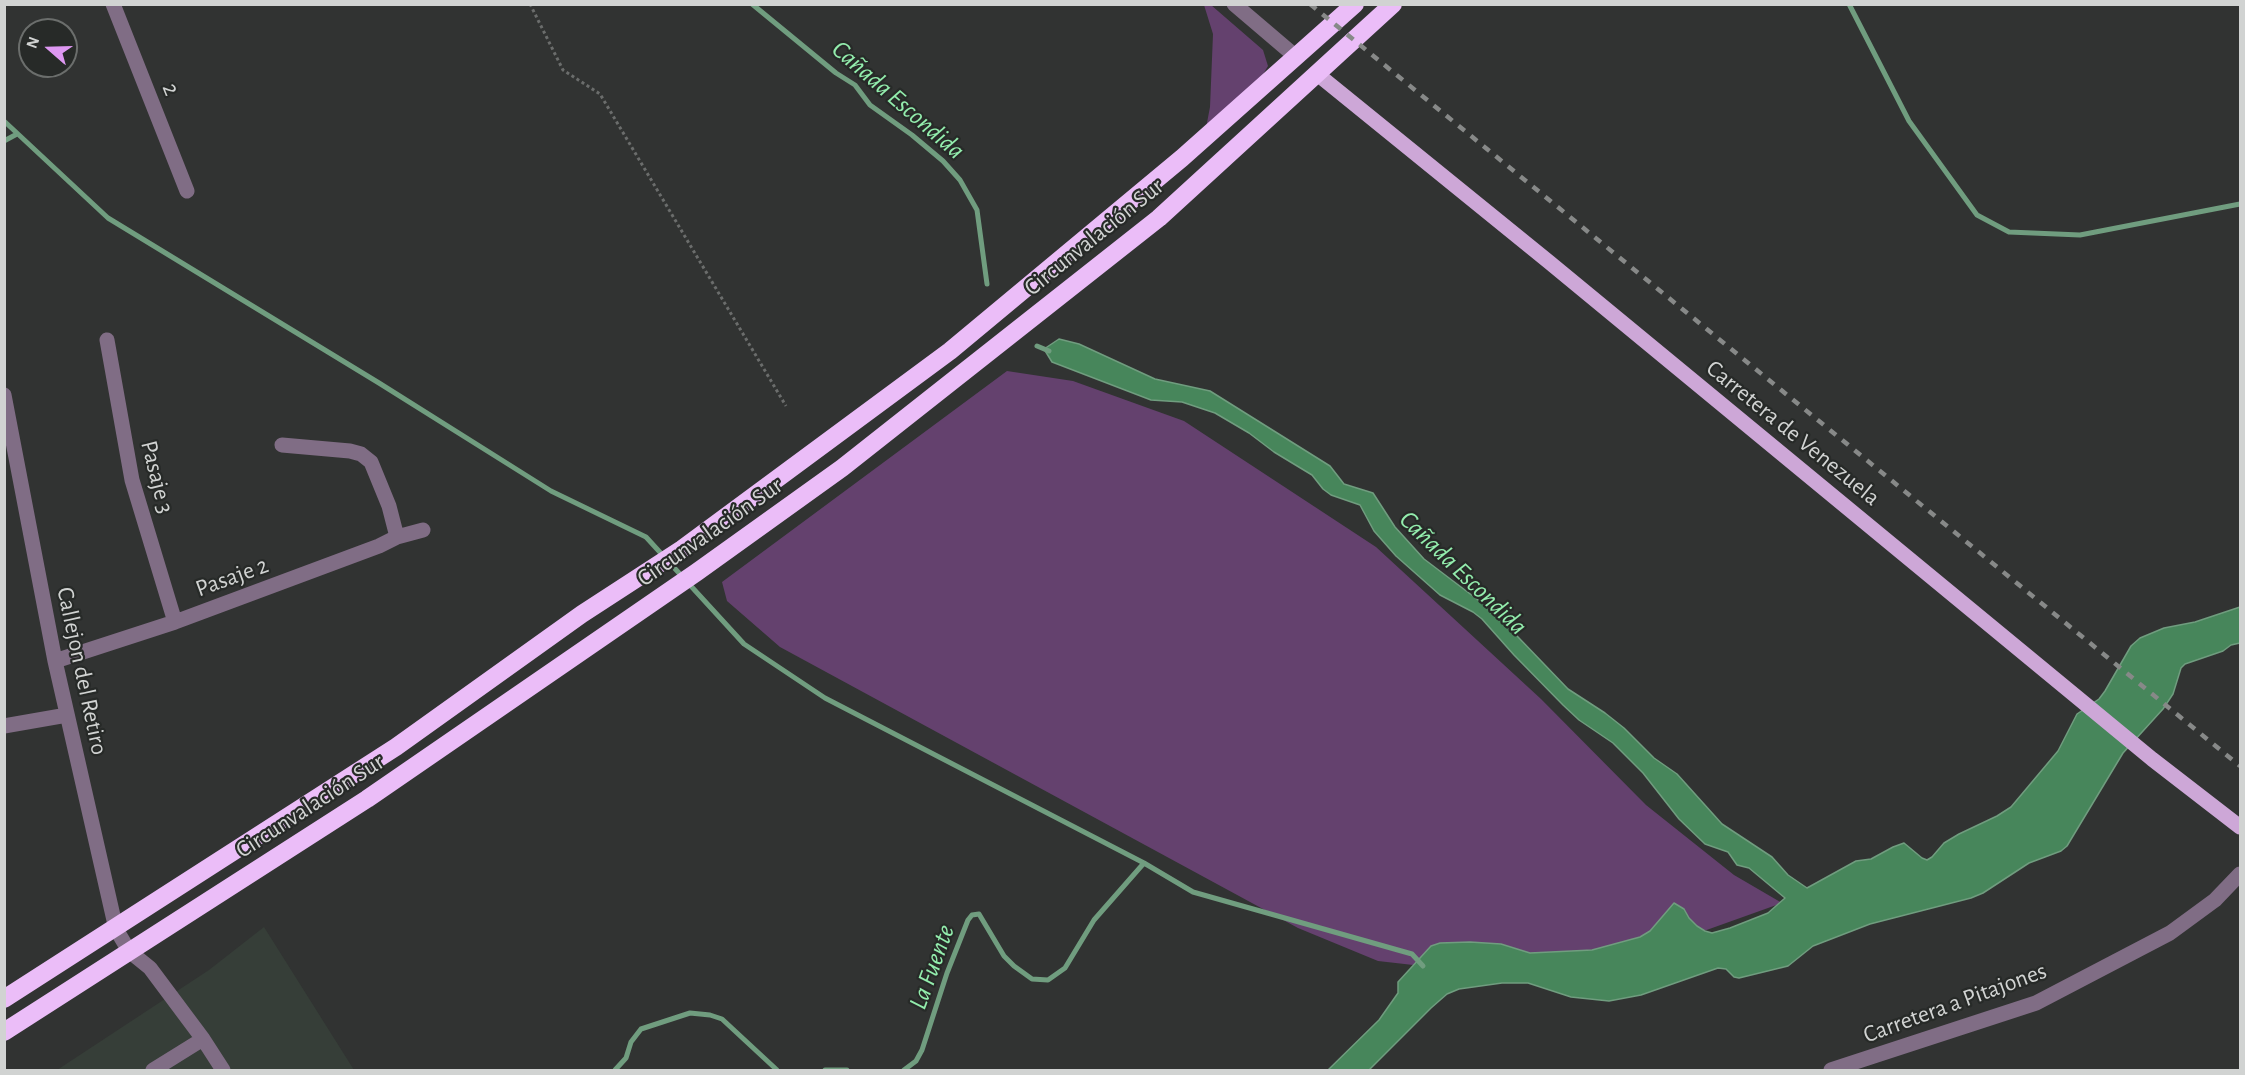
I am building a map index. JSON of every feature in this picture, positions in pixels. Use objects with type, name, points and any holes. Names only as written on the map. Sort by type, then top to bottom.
[{"type":"highway","name":"Circunvalación Sur","points":[[4,999],[396,747],[582,614],[682,549],[950,351],[1182,158],[1355,4]]},
{"type":"highway","name":"Circunvalación Sur","points":[[4,1032],[367,799],[697,572],[842,468],[1159,218],[1394,4]]},
{"type":"highway","points":[[1295,56],[1316,73]]},
{"type":"main road","name":"Carretera de Venezuela","points":[[1316,73],[2066,686],[2152,759],[2241,827]]},
{"type":"street","name":"2","points":[[113,4],[187,191]]},
{"type":"street","points":[[1234,4],[1295,56]]},
{"type":"street","name":"Pasaje 3","points":[[107,340],[132,480],[175,622]]},
{"type":"street","name":"Callejon del Retiro","points":[[4,395],[7,431],[55,661],[116,929],[129,951],[150,968],[203,1039],[223,1071]]},
{"type":"street","points":[[282,445],[350,451],[361,454],[372,462],[389,507],[397,537]]},
{"type":"street","name":"Pasaje 2","points":[[55,661],[175,622],[379,546],[397,537],[423,530]]},
{"type":"street","points":[[4,726],[67,715]]},
{"type":"street","name":"Carretera a Pitajones","points":[[1831,1071],[2036,1003],[2170,933],[2215,900],[2241,874]]},
{"type":"street","points":[[153,1071],[203,1039]]},
{"type":"path","points":[[530,4],[563,70],[600,94],[786,406]]},
{"type":"shaded area","points":[[1204,5],[1211,5],[1263,50],[1268,66],[1262,76],[1206,128],[1210,107],[1213,34]]},
{"type":"shaded area","points":[[1059,339],[1079,344],[1155,379],[1210,391],[1330,466],[1344,484],[1373,493],[1395,527],[1424,559],[1494,612],[1568,689],[1605,713],[1624,728],[1654,758],[1677,774],[1722,824],[1772,857],[1788,875],[1807,888],[1856,861],[1871,859],[1904,843],[1927,860],[1944,843],[2011,807],[2058,751],[2077,714],[2099,699],[2131,646],[2140,638],[2164,628],[2195,622],[2240,607],[2240,643],[2185,664],[2181,668],[2173,694],[2163,709],[2123,753],[2067,846],[2061,851],[2029,863],[1983,893],[1870,924],[1813,946],[1788,966],[1739,978],[1734,977],[1726,969],[1718,968],[1641,995],[1609,1001],[1571,997],[1528,983],[1502,983],[1459,989],[1447,994],[1431,1008],[1369,1070],[1328,1070],[1379,1020],[1398,993],[1398,982],[1431,946],[1440,943],[1470,942],[1501,944],[1530,953],[1592,950],[1640,937],[1650,931],[1674,903],[1684,909],[1697,926],[1712,933],[1768,913],[1785,898],[1749,868],[1737,865],[1728,852],[1705,844],[1679,819],[1643,773],[1613,743],[1579,720],[1563,705],[1482,619],[1440,595],[1396,556],[1374,531],[1360,505],[1331,495],[1312,475],[1215,413],[1182,402],[1151,400],[1052,362],[1044,349]]},
{"type":"shaded area","points":[[1007,371],[1073,381],[1184,421],[1376,547],[1541,699],[1646,805],[1734,875],[1782,903],[1701,932],[1567,957],[1422,966],[1378,961],[1298,928],[780,647],[727,601],[722,582]]},
{"type":"shaded area","points":[[264,927],[354,1070],[57,1070],[209,970]]},
{"type":"waterway","name":"Cañada Escondida","points":[[752,4],[836,73],[855,85],[870,105],[912,135],[943,161],[960,180],[977,210],[987,284]]},
{"type":"waterway","points":[[1849,4],[1909,121],[1977,215],[2009,232],[2080,235],[2240,204]]},
{"type":"waterway","points":[[4,121],[108,218],[551,491],[646,537],[744,644],[825,698],[1144,863],[1193,892],[1412,954],[1423,966]]},
{"type":"waterway","points":[[4,141],[17,134]]},
{"type":"waterway","name":"Cañada Escondida","points":[[1037,346],[1049,351]]},
{"type":"waterway","name":"La Fuente","points":[[904,1070],[916,1061],[922,1050],[947,973],[972,915],[979,914],[1004,956],[1014,966],[1032,979],[1048,980],[1065,968],[1094,920],[1144,863]]},
{"type":"waterway","name":"La Fuente","points":[[615,1070],[626,1058],[631,1042],[641,1029],[690,1013],[722,1019],[777,1070]]},
{"type":"waterway","name":"La Fuente","points":[[825,1070],[847,1070]]},
{"type":"railway","points":[[1310,4],[2240,766]]}]
